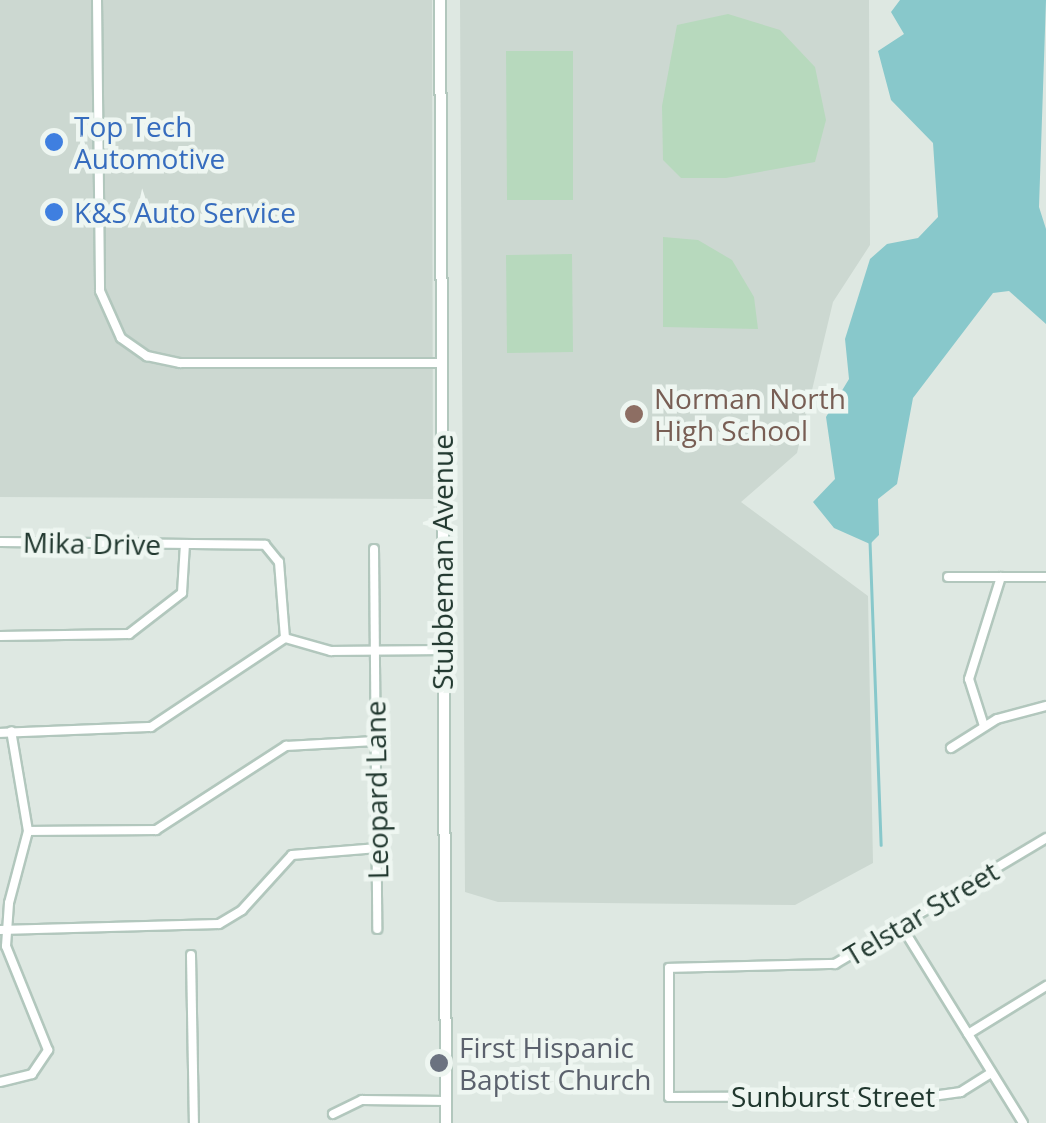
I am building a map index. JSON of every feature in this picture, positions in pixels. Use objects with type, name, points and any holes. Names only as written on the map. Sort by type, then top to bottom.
[{"type":"street","points":[[97,0],[100,291],[121,338],[147,356],[180,364],[441,363]]},
{"type":"street","name":"Stubbeman Avenue","points":[[440,0],[446,1123]]},
{"type":"street","name":"Mika Drive","points":[[0,542],[259,544],[274,551],[286,638]]},
{"type":"street","points":[[0,636],[129,634],[182,593],[185,544]]},
{"type":"street","name":"Leopard Lane","points":[[374,550],[377,929]]},
{"type":"street","points":[[984,726],[969,679],[1001,577]]},
{"type":"street","points":[[948,578],[1046,577]]},
{"type":"street","points":[[0,733],[151,727],[286,638],[321,650],[443,650]]},
{"type":"street","points":[[950,748],[984,726],[1046,706]]},
{"type":"street","points":[[0,1082],[32,1074],[48,1050],[8,956],[2,929],[28,831],[11,731]]},
{"type":"street","points":[[28,831],[156,830],[286,746],[375,741]]},
{"type":"street","name":"Telstar Street","points":[[669,1097],[670,968],[820,968],[902,927],[1046,838]]},
{"type":"street","points":[[2,929],[219,924],[242,910],[292,854],[378,848]]},
{"type":"street","points":[[902,927],[1023,1123]]},
{"type":"street","points":[[190,955],[194,1123]]},
{"type":"street","points":[[968,1034],[1046,986]]},
{"type":"street","name":"Sunburst Street","points":[[669,1097],[934,1096],[961,1092],[992,1073]]},
{"type":"street","points":[[333,1114],[362,1100],[446,1101]]},
{"type":"shaded area","points":[[0,0],[432,0],[433,499],[0,497]]},
{"type":"shaded area","name":"Norman North High School","points":[[460,0],[869,0],[870,245],[833,302],[797,453],[741,502],[868,596],[873,863],[795,905],[498,902],[465,892]]},
{"type":"green space","points":[[728,14],[780,30],[815,67],[826,120],[815,162],[726,178],[681,178],[663,160],[662,106],[677,25]]},
{"type":"green space","points":[[506,51],[573,51],[573,200],[507,200]]},
{"type":"green space","points":[[663,237],[698,240],[732,260],[754,297],[758,329],[663,327]]},
{"type":"green space","points":[[572,254],[573,352],[507,353],[506,255]]},
{"type":"water","points":[[900,0],[1046,0],[1039,207],[1046,229],[1046,324],[1009,291],[993,293],[913,398],[897,484],[878,499],[879,535],[870,544],[834,528],[813,502],[835,479],[826,417],[849,379],[845,339],[870,259],[887,244],[918,238],[938,217],[933,143],[891,100],[878,51],[904,34],[891,12]]},
{"type":"waterway","points":[[870,541],[881,845]]},
{"type":"place","name":"Top Tech Automotive","points":[[54,142]]},
{"type":"place","name":"K&S Auto Service","points":[[54,212]]},
{"type":"place","name":"Norman North High School","points":[[634,414]]},
{"type":"place","name":"First Hispanic Baptist Church","points":[[439,1063]]}]
